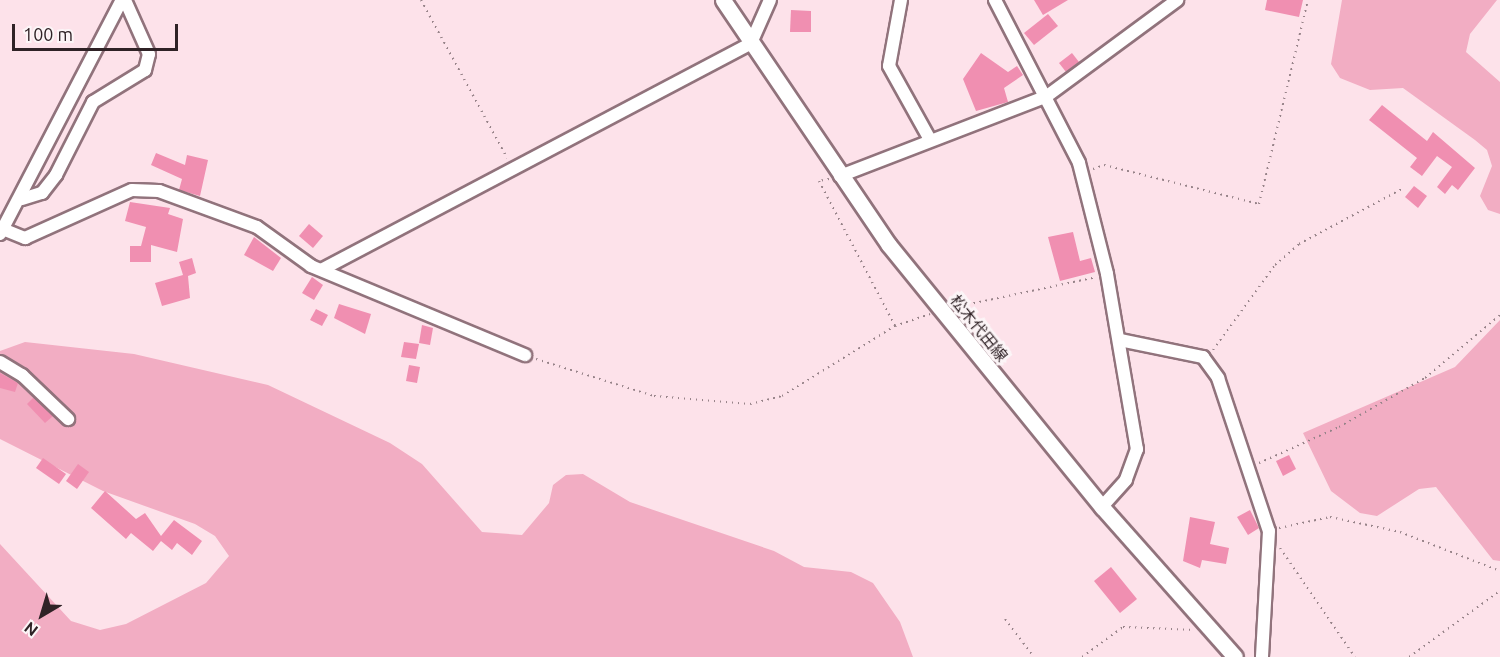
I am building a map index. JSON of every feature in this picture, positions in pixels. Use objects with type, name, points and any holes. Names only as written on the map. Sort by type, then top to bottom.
[{"type":"main road","name":"松木代田線","points":[[723,0],[840,176],[941,311],[1102,507],[1234,657]]},
{"type":"street","points":[[124,0],[22,199],[2,232],[25,238],[132,190],[159,191],[257,226],[311,266],[323,269],[525,355]]},
{"type":"street","points":[[22,199],[42,193],[56,174],[93,102],[145,70],[149,54],[124,0]]},
{"type":"street","points":[[323,269],[751,43],[770,0]]},
{"type":"street","points":[[901,0],[889,66],[929,138]]},
{"type":"street","points":[[995,0],[1047,96],[1081,172],[1107,274],[1137,449],[1126,480],[1102,507]]},
{"type":"street","points":[[840,176],[929,138],[1047,96],[1177,0]]},
{"type":"street","points":[[1120,340],[1203,357],[1226,397],[1268,528],[1262,657]]},
{"type":"street","points":[[0,362],[22,375],[68,419]]},
{"type":"path","points":[[421,0],[512,169]]},
{"type":"path","points":[[1081,172],[1104,165],[1259,204],[1308,0]]},
{"type":"path","points":[[819,181],[895,326]]},
{"type":"path","points":[[1203,357],[1221,345],[1257,289],[1299,244],[1404,188]]},
{"type":"path","points":[[525,355],[654,396],[750,404],[782,396],[895,326],[941,311],[1107,274]]},
{"type":"path","points":[[1247,468],[1339,427],[1425,378],[1500,315]]},
{"type":"path","points":[[1268,528],[1282,528],[1330,517],[1400,532],[1500,571]]},
{"type":"path","points":[[1268,528],[1355,657]]},
{"type":"path","points":[[1409,657],[1500,591]]},
{"type":"path","points":[[1005,619],[1034,657]]},
{"type":"path","points":[[1082,657],[1123,627],[1213,632]]},
{"type":"shaded area","points":[[1342,0],[1497,0],[1470,34],[1466,52],[1500,82],[1500,214],[1488,210],[1480,196],[1492,166],[1487,150],[1403,88],[1370,90],[1340,78],[1331,64]]},
{"type":"shaded area","points":[[1500,320],[1500,561],[1493,560],[1436,487],[1419,489],[1377,516],[1360,513],[1331,491],[1303,433],[1455,367]]},
{"type":"shaded area","points":[[25,342],[134,354],[268,385],[390,443],[422,464],[482,532],[522,535],[549,503],[553,485],[566,475],[583,474],[630,502],[774,551],[804,567],[851,572],[873,583],[900,622],[913,657],[0,657],[0,544],[71,621],[100,630],[126,624],[206,583],[229,556],[215,536],[195,524],[103,491],[0,439],[0,351]]},
{"type":"building","points":[[1034,0],[1068,0],[1043,15]]},
{"type":"building","points":[[1267,0],[1303,0],[1299,17],[1265,10]]},
{"type":"building","points":[[791,10],[811,11],[811,32],[790,32]]},
{"type":"building","points":[[1048,14],[1058,26],[1034,45],[1024,33]]},
{"type":"building","points":[[981,53],[1008,72],[1017,66],[1023,75],[1004,88],[1008,102],[976,111],[963,79]]},
{"type":"building","points":[[1072,53],[1079,62],[1066,72],[1059,63]]},
{"type":"building","points":[[1382,105],[1427,141],[1433,132],[1475,168],[1458,190],[1452,185],[1445,194],[1437,187],[1452,167],[1437,156],[1422,176],[1410,167],[1417,158],[1369,120]]},
{"type":"building","points":[[156,153],[185,165],[187,155],[208,160],[200,196],[179,190],[182,179],[151,165]]},
{"type":"building","points":[[1414,186],[1427,196],[1418,208],[1405,197]]},
{"type":"building","points":[[130,202],[170,208],[168,214],[183,219],[177,252],[151,245],[151,262],[130,262],[130,246],[141,246],[146,227],[125,221]]},
{"type":"building","points":[[309,224],[323,236],[313,248],[299,236]]},
{"type":"building","points":[[1073,232],[1080,261],[1091,258],[1095,272],[1060,281],[1048,237]]},
{"type":"building","points":[[254,237],[281,258],[273,271],[244,255]]},
{"type":"building","points":[[192,258],[196,273],[188,276],[190,298],[162,306],[155,283],[183,275],[179,262]]},
{"type":"building","points":[[312,277],[323,285],[314,300],[302,293]]},
{"type":"building","points":[[339,304],[371,314],[365,334],[334,318]]},
{"type":"building","points":[[316,309],[328,315],[322,326],[310,320]]},
{"type":"building","points":[[422,325],[433,328],[430,345],[419,343]]},
{"type":"building","points":[[404,342],[419,344],[416,359],[401,357]]},
{"type":"building","points":[[409,365],[420,367],[417,383],[406,381]]},
{"type":"building","points":[[0,373],[18,383],[15,392],[0,388]]},
{"type":"building","points":[[34,397],[53,416],[45,423],[27,404]]},
{"type":"building","points":[[1289,455],[1296,469],[1283,476],[1276,461]]},
{"type":"building","points":[[43,458],[66,474],[59,484],[36,468]]},
{"type":"building","points":[[78,464],[89,472],[77,489],[66,481]]},
{"type":"building","points":[[105,491],[136,519],[145,513],[161,536],[174,520],[202,541],[192,555],[177,543],[172,550],[161,541],[153,551],[131,533],[126,539],[91,508]]},
{"type":"building","points":[[1250,510],[1259,528],[1248,535],[1237,517]]},
{"type":"building","points":[[1190,517],[1215,522],[1210,544],[1229,548],[1226,564],[1202,560],[1200,568],[1183,561]]},
{"type":"building","points":[[1111,567],[1137,599],[1120,613],[1094,581]]}]
